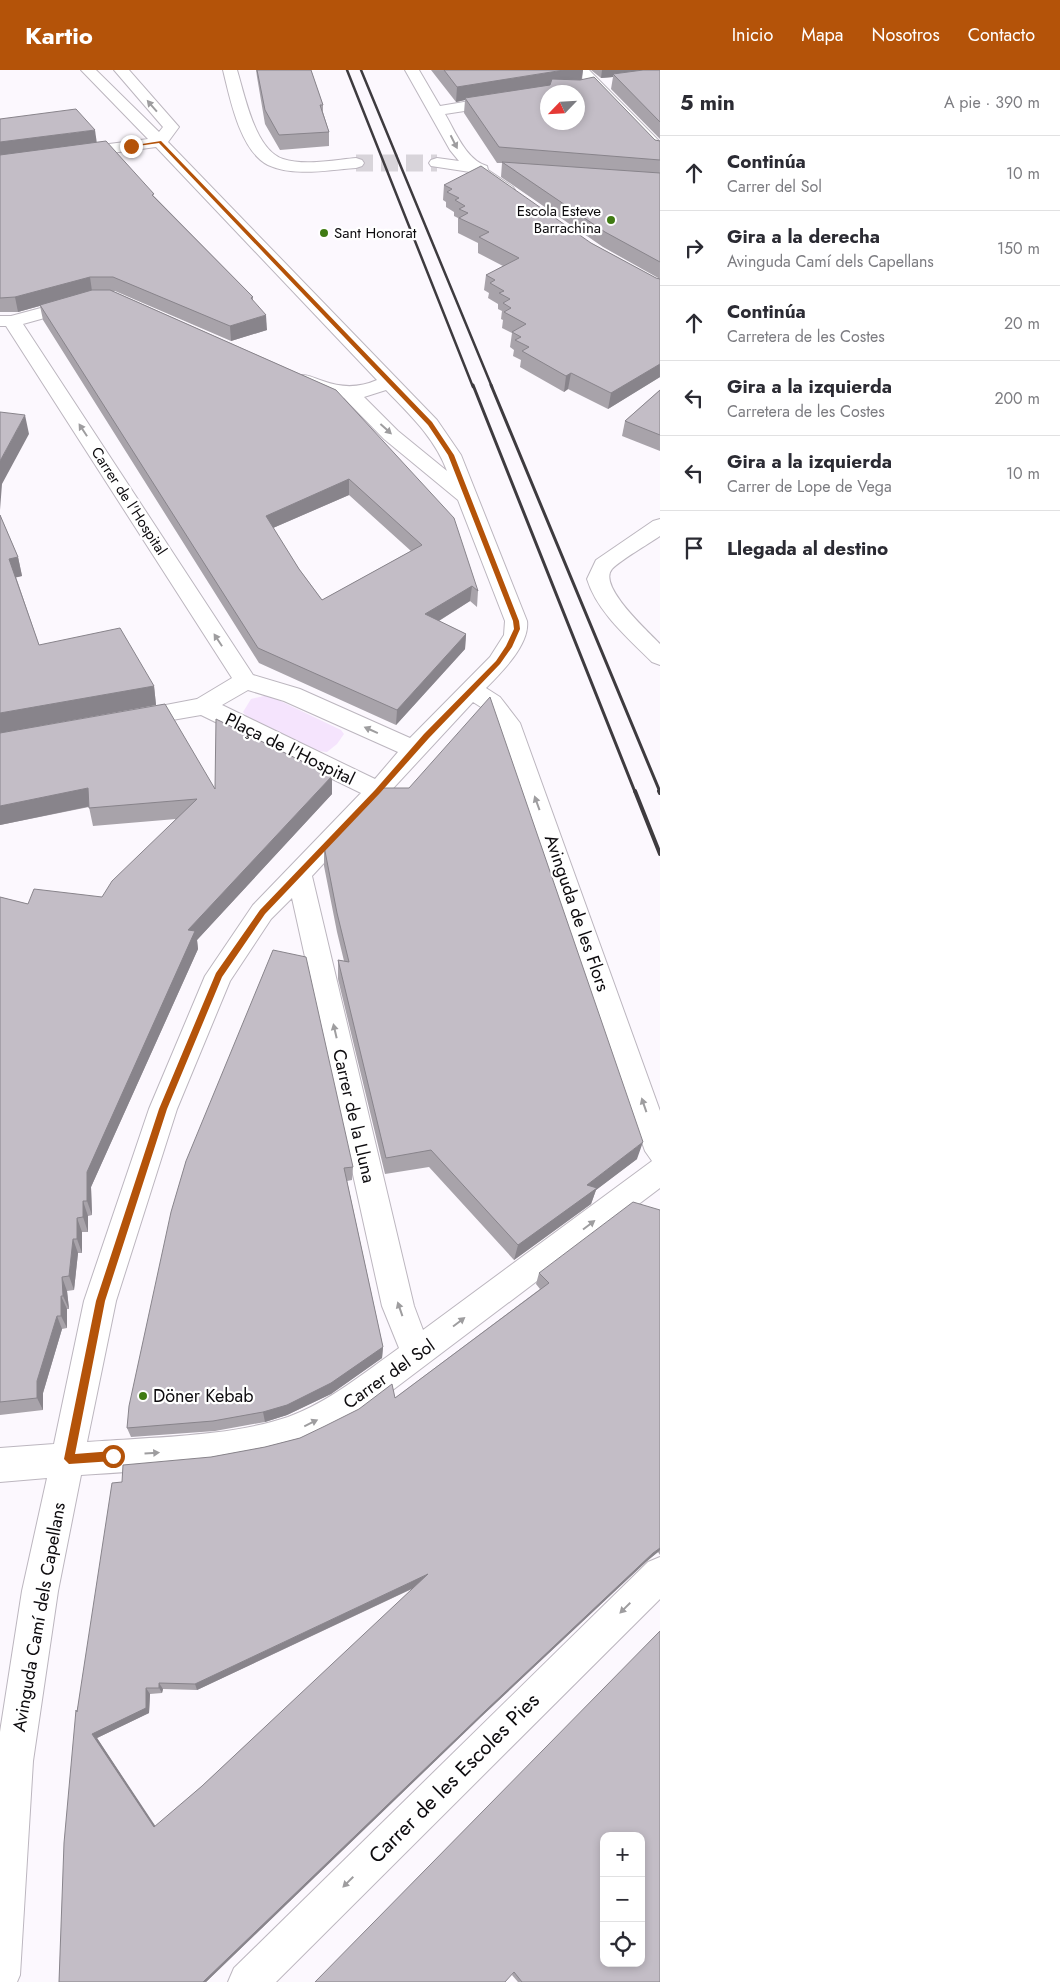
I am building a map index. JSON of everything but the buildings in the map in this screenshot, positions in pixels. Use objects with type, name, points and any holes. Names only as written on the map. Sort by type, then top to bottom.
[{"type":"street","name":"Avinguda Camí dels Capellans","points":[[0,1975],[14,1761],[40,1591],[69,1459],[100,1301],[163,1109],[218,976],[262,912],[378,792],[426,736],[505,653],[517,629],[516,621],[451,455],[430,424],[160,142],[88,70]]},
{"type":"street","points":[[0,163],[160,142],[171,127],[121,70]]},
{"type":"street","points":[[230,70],[250,133],[261,152],[268,159],[300,174],[356,163]]},
{"type":"street","points":[[412,70],[458,150],[474,168],[521,200]]},
{"type":"street","points":[[581,70],[660,151]]},
{"type":"street","points":[[585,87],[615,83]]},
{"type":"street","points":[[436,111],[540,94]]},
{"type":"street","points":[[437,163],[505,171]]},
{"type":"street","points":[[6,321],[93,298]]},
{"type":"street","name":"Carrer de l'Hospital","points":[[6,321],[245,681]]},
{"type":"street","points":[[284,372],[329,391],[351,394],[378,387],[389,381]]},
{"type":"street","points":[[351,394],[364,410],[417,457],[468,498]]},
{"type":"street","points":[[657,531],[604,565],[598,579],[605,596],[660,658]]},
{"type":"street","points":[[107,723],[203,706],[245,681],[292,695],[415,750]]},
{"type":"street","name":"Avinguda de les Flors","points":[[471,689],[492,703],[508,723],[660,1151]]},
{"type":"street","name":"Plaça de l'Hospital","points":[[203,706],[378,792]]},
{"type":"street","name":"Carrer de la Lluna","points":[[299,874],[398,1306],[417,1354]]},
{"type":"street","name":"Carrer del Sol","points":[[0,1466],[224,1448],[292,1432],[345,1406],[660,1171]]},
{"type":"street","name":"Carrer de les Escoles Pies","points":[[248,1982],[660,1574]]},
{"type":"shaded area","points":[[268,695],[341,730],[344,734],[337,744],[327,752],[318,751],[249,719],[243,712],[251,699]]},
{"type":"tunnel","points":[[356,163],[437,163]]},
{"type":"railway","points":[[347,70],[473,387]]},
{"type":"railway","points":[[361,70],[492,387]]},
{"type":"railway","points":[[473,385],[635,792]]},
{"type":"railway","points":[[491,385],[660,792]]},
{"type":"railway","points":[[635,791],[660,854]]},
{"type":"place","name":"Escola Esteve Barrachina","points":[[611,220]]},
{"type":"place","name":"Sant Honorat","points":[[324,233]]},
{"type":"place","name":"Döner Kebab","points":[[143,1396]]},
{"type":"route","points":[[113,1456],[69,1459],[100,1301],[163,1109],[218,976],[262,912],[378,792],[426,736],[498,662],[509,647],[517,629],[516,621],[451,455],[430,424],[160,142],[131,146]]}]
